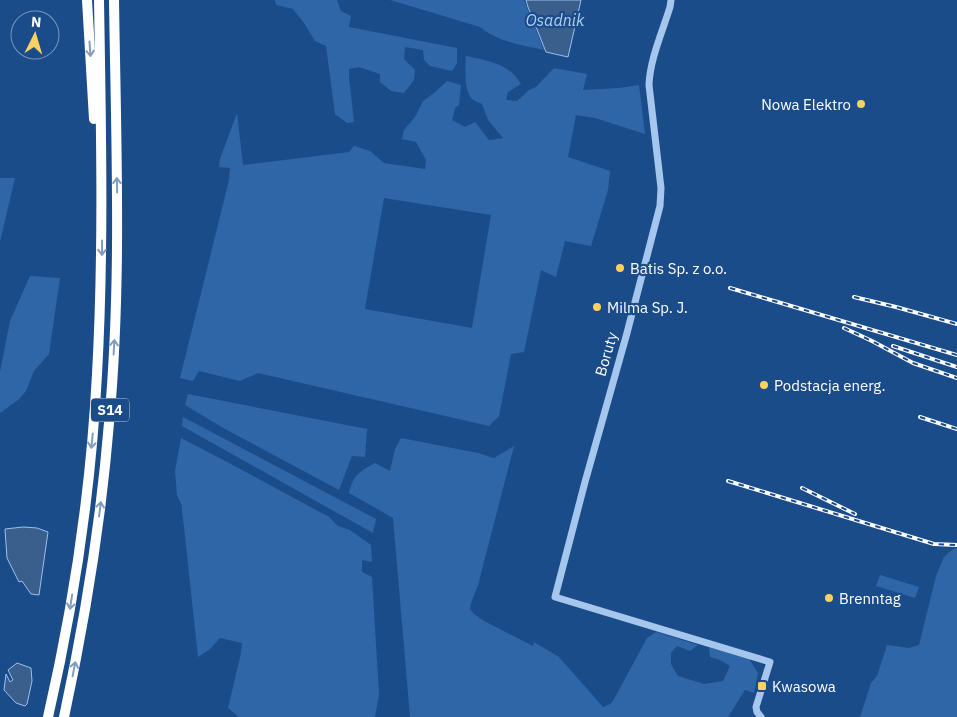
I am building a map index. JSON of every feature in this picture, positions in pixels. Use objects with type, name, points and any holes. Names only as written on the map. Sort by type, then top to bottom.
[{"type":"highway","name":"S14","points":[[48,717],[68,622],[79,554],[94,429],[100,313],[102,199],[99,0]]},
{"type":"highway","name":"S14","points":[[64,717],[93,556],[110,422],[117,276],[114,0]]},
{"type":"highway","points":[[87,2],[96,153],[102,199]]},
{"type":"street","name":"Boruty","points":[[671,0],[649,74],[661,188],[660,206],[584,482],[555,597],[770,662],[756,707],[761,717]]},
{"type":"shaded area","points":[[275,0],[337,0],[341,11],[351,16],[349,27],[457,48],[457,63],[452,71],[430,66],[424,60],[423,50],[405,47],[404,59],[415,70],[414,80],[404,93],[391,91],[380,82],[380,74],[359,67],[349,69],[354,122],[347,123],[335,114],[326,46],[315,41],[293,9],[276,5]]},
{"type":"shaded area","points":[[390,0],[524,0],[544,50],[510,42],[494,36],[480,27]]},
{"type":"shaded area","points":[[466,56],[497,64],[510,71],[516,77],[521,84],[508,92],[506,100],[517,101],[529,90],[536,87],[554,68],[587,74],[583,90],[639,85],[645,134],[595,118],[576,115],[568,157],[610,171],[608,190],[591,246],[565,241],[556,277],[541,270],[524,352],[511,354],[499,416],[489,426],[258,373],[240,381],[199,371],[193,381],[180,378],[229,180],[230,168],[219,167],[220,159],[237,113],[243,165],[349,152],[354,146],[370,151],[384,163],[425,169],[426,160],[416,142],[402,139],[404,130],[415,117],[423,101],[447,81],[461,85],[459,105],[455,108],[452,120],[465,127],[475,122],[489,140],[503,138],[488,120],[482,104],[472,99],[469,94],[466,78]],"holes":[[[384,198],[491,215],[472,328],[365,309]]]},
{"type":"shaded area","points":[[0,178],[15,178],[0,242]]},
{"type":"shaded area","points":[[30,276],[60,278],[49,354],[34,371],[26,391],[18,400],[0,413],[0,372],[10,321]]},
{"type":"shaded area","points":[[188,394],[367,429],[365,457],[352,456],[339,490],[225,429],[185,405]]},
{"type":"shaded area","points":[[183,417],[376,519],[373,533],[182,426]]},
{"type":"shaded area","points":[[181,438],[329,517],[338,526],[350,530],[371,545],[372,562],[362,560],[362,572],[372,577],[379,695],[375,717],[239,717],[228,708],[242,643],[220,638],[210,649],[198,657],[182,506],[177,495],[175,471]]},
{"type":"shaded area","points":[[401,438],[478,453],[494,458],[514,446],[478,585],[471,603],[470,609],[474,614],[533,646],[534,642],[559,657],[603,707],[613,701],[647,638],[656,632],[698,645],[690,651],[677,646],[671,653],[671,664],[678,676],[704,684],[723,681],[730,666],[710,657],[709,647],[749,659],[758,673],[754,693],[745,690],[728,717],[410,717],[393,518],[349,493],[355,478],[375,463],[390,471],[395,449]]},
{"type":"shaded area","points":[[957,548],[957,717],[860,717],[871,683],[877,676],[887,645],[909,648],[919,645],[936,576],[944,557]]},
{"type":"shaded area","points":[[880,575],[919,587],[915,598],[876,586]]},
{"type":"water","name":"Osadnik","points":[[526,0],[581,0],[568,57],[546,52]]},
{"type":"water","points":[[37,528],[48,532],[39,595],[31,594],[22,581],[19,582],[7,558],[5,529]]},
{"type":"water","points":[[17,663],[31,668],[32,681],[25,706],[16,703],[4,690],[6,674],[10,682],[13,680],[8,670]]},
{"type":"railway","points":[[730,288],[957,355]]},
{"type":"railway","points":[[854,297],[957,324]]},
{"type":"railway","points":[[844,328],[913,363],[957,378]]},
{"type":"railway","points":[[893,346],[957,367]]},
{"type":"railway","points":[[920,417],[957,429]]},
{"type":"railway","points":[[728,481],[934,544],[957,545]]},
{"type":"railway","points":[[802,488],[855,514]]},
{"type":"place","name":"Nowa Elektro","points":[[861,104]]},
{"type":"place","name":"Batis Sp. z o.o.","points":[[620,268]]},
{"type":"place","name":"Milma Sp. J.","points":[[597,307]]},
{"type":"place","name":"Podstacja energ.","points":[[764,385]]},
{"type":"place","name":"Brenntag","points":[[829,598]]},
{"type":"place","name":"Kwasowa","points":[[762,686]]}]
